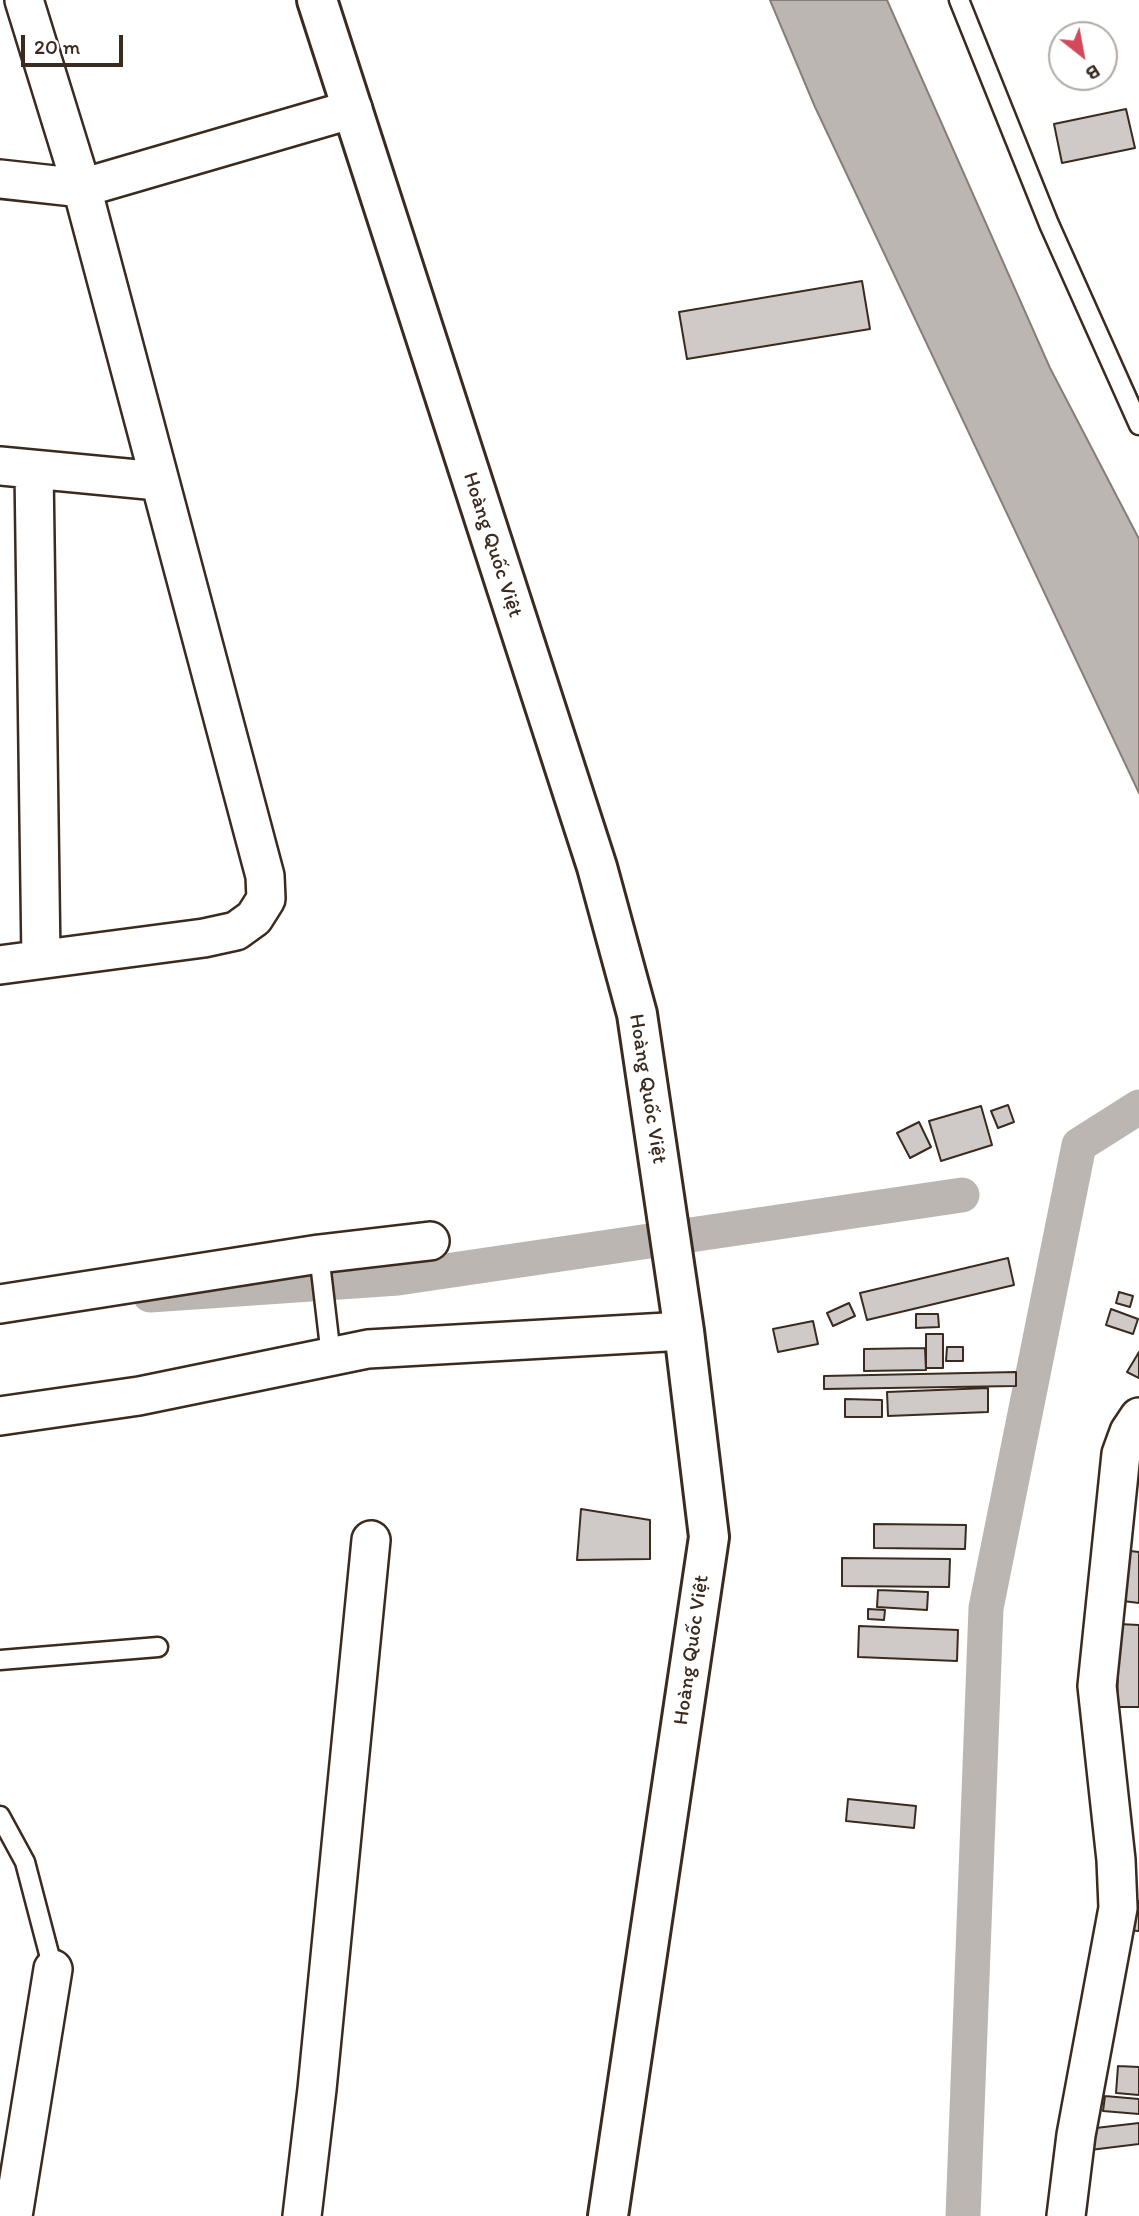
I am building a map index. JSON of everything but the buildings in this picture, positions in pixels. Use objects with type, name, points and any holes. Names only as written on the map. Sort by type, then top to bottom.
[{"type":"street","points":[[0,965],[204,938],[236,931],[254,918],[266,899],[265,876],[82,188],[24,0]]},
{"type":"street","name":"Hoàng Quốc Việt","points":[[317,0],[597,867],[636,1014],[682,1319],[709,1538],[608,2216]]},
{"type":"street","points":[[0,179],[82,188],[353,109]]},
{"type":"street","points":[[41,959],[17,468],[158,481]]},
{"type":"street","points":[[0,1304],[320,1262],[430,1241]]},
{"type":"street","points":[[0,1416],[139,1396],[331,1351],[682,1319]]},
{"type":"street","points":[[1066,2216],[1076,2135],[1118,1908],[1116,1860],[1097,1686],[1121,1454],[1129,1432],[1139,1417]]},
{"type":"street","points":[[302,2216],[317,2089],[370,1540]]},
{"type":"street","points":[[12,2216],[53,1969]]},
{"type":"lane","points":[[959,0],[1049,224],[1139,425]]},
{"type":"lane","points":[[320,1262],[331,1351]]},
{"type":"lane","points":[[0,1660],[158,1647]]},
{"type":"lane","points":[[0,1816],[25,1862],[53,1969]]},
{"type":"shaded area","points":[[770,0],[887,0],[1050,368],[1139,539],[1139,793],[815,107]]},
{"type":"waterway","points":[[963,2216],[986,1608],[1079,1145],[1139,1107]]},
{"type":"waterway","points":[[150,1295],[398,1278],[962,1195]]}]
